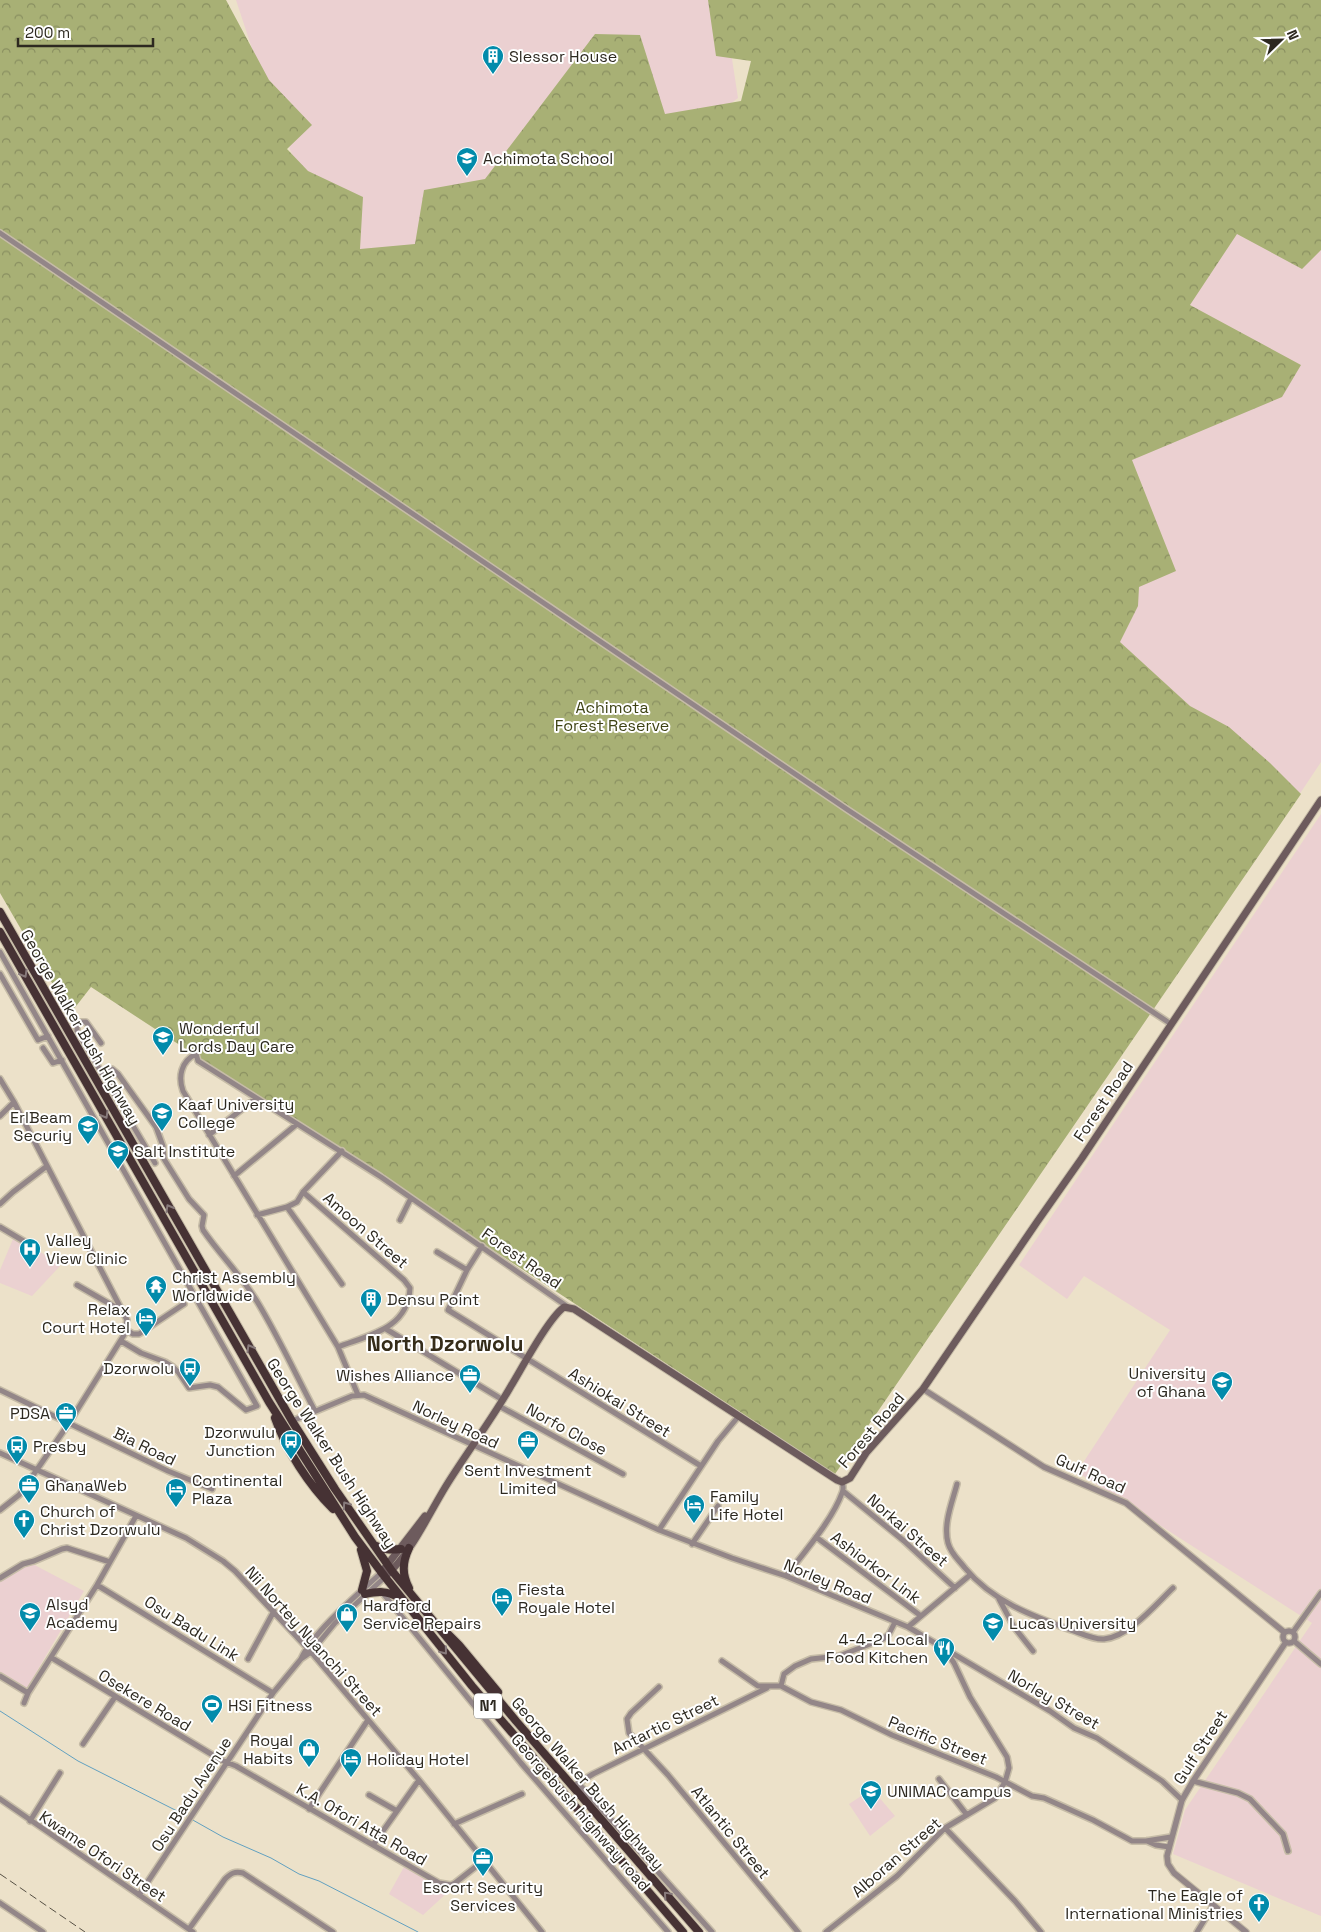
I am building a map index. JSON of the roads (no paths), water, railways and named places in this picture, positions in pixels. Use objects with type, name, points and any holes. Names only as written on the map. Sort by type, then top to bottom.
[{"type":"highway","name":"George Walker Bush Highway","points":[[0,912],[292,1421],[335,1489],[414,1599],[431,1619],[459,1645],[501,1696],[516,1721],[575,1785],[699,1932]]},
{"type":"highway","name":"George Walker Bush Highway","points":[[0,932],[269,1402],[279,1431],[302,1470],[323,1498],[344,1520],[402,1599],[522,1746],[683,1932]]},
{"type":"highway","points":[[356,1537],[366,1560],[367,1571],[364,1592],[388,1592],[402,1599]]},
{"type":"highway","points":[[374,1545],[382,1549],[405,1549],[403,1572],[414,1599]]},
{"type":"main road","name":"Forest Road","points":[[568,1307],[574,1309],[837,1480],[842,1482],[850,1478],[866,1453],[923,1389],[1082,1158],[1321,800]]},
{"type":"main road","points":[[383,1575],[432,1514],[435,1505],[527,1359],[557,1314],[568,1307]]},
{"type":"street","points":[[0,233],[848,810],[1171,1024]]},
{"type":"street","points":[[0,952],[257,1406],[246,1410],[218,1387],[189,1388],[180,1373],[173,1367],[165,1362],[141,1354],[121,1341]]},
{"type":"street","points":[[0,974],[38,1040],[48,1036]]},
{"type":"street","points":[[16,1004],[26,998]]},
{"type":"street","points":[[101,1043],[86,1022],[81,1022],[77,1025],[77,1031],[156,1163]]},
{"type":"street","points":[[43,1048],[52,1063],[62,1060]]},
{"type":"street","name":"Forest Road","points":[[209,1135],[181,1086],[184,1064],[196,1054],[198,1061],[255,1099],[342,1152],[482,1246],[568,1307]]},
{"type":"street","points":[[102,1072],[112,1069],[118,1074],[156,1127],[163,1146],[164,1159],[189,1199],[202,1212],[204,1219],[202,1226],[212,1244],[244,1282],[258,1303],[315,1411]]},
{"type":"street","points":[[0,1079],[14,1102],[127,1320],[126,1330],[121,1341],[69,1423],[19,1495],[1,1507]]},
{"type":"street","points":[[255,1099],[209,1135],[338,1347],[358,1394],[292,1421]]},
{"type":"street","points":[[0,1116],[14,1102]]},
{"type":"street","points":[[234,1176],[297,1124]]},
{"type":"street","points":[[258,1215],[287,1207],[296,1202],[303,1192],[342,1152]]},
{"type":"street","points":[[146,1169],[164,1159]]},
{"type":"street","points":[[0,1204],[47,1166]]},
{"type":"street","name":"Amoon Street","points":[[303,1192],[404,1280],[410,1288],[409,1299],[400,1316],[386,1328]]},
{"type":"street","points":[[400,1220],[411,1198]]},
{"type":"street","points":[[287,1207],[342,1284]]},
{"type":"street","points":[[0,1228],[37,1249]]},
{"type":"street","points":[[437,1252],[467,1270],[482,1246]]},
{"type":"street","name":"Ashiokai Street","points":[[467,1270],[448,1310],[701,1466]]},
{"type":"street","points":[[77,1285],[124,1312]]},
{"type":"street","points":[[126,1330],[133,1334],[139,1334],[184,1304]]},
{"type":"street","points":[[338,1347],[386,1328]]},
{"type":"street","name":"Norfo Close","points":[[386,1328],[501,1403],[623,1474]]},
{"type":"street","name":"Gulf Road","points":[[923,1389],[1044,1467],[1126,1503],[1284,1632]]},
{"type":"street","name":"Bia Road","points":[[0,1390],[168,1471],[212,1489]]},
{"type":"street","name":"Norley Road","points":[[358,1394],[364,1395],[692,1544],[786,1576],[908,1627]]},
{"type":"street","points":[[659,1530],[718,1440],[738,1417]]},
{"type":"street","name":"Nii Nortey Nyanchi Street","points":[[0,1453],[186,1538],[223,1561],[274,1610],[306,1647],[419,1780],[542,1932]]},
{"type":"street","points":[[786,1576],[816,1537],[843,1491],[842,1482]]},
{"type":"street","points":[[957,1484],[946,1533],[949,1545],[955,1558],[970,1575],[999,1599],[1053,1624],[1095,1638],[1104,1639],[1118,1636],[1139,1621],[1172,1588]]},
{"type":"street","name":"Norkai Street","points":[[843,1491],[955,1588]]},
{"type":"street","points":[[692,1544],[718,1506]]},
{"type":"street","points":[[24,1703],[28,1693],[97,1585],[136,1516]]},
{"type":"street","name":"Ashiorkor Link","points":[[816,1537],[921,1616]]},
{"type":"street","points":[[0,1578],[23,1564],[67,1548],[110,1562]]},
{"type":"street","name":"Osu Badu Avenue","points":[[301,1659],[306,1647],[383,1575]]},
{"type":"street","points":[[908,1627],[970,1575]]},
{"type":"street","name":"Osu Badu Link","points":[[97,1585],[273,1693]]},
{"type":"street","name":"Georgebush highway road","points":[[380,1591],[521,1763],[668,1932]]},
{"type":"street","name":"Osu Badu Avenue","points":[[139,1895],[273,1693],[301,1659],[310,1652],[364,1592]]},
{"type":"street","points":[[1294,1641],[1294,1632],[1321,1593]]},
{"type":"street","points":[[999,1599],[1014,1626],[1033,1651]]},
{"type":"street","points":[[248,1659],[274,1610]]},
{"type":"street","points":[[781,1686],[784,1674],[795,1666],[811,1658],[839,1656],[883,1639],[889,1634],[895,1622]]},
{"type":"street","name":"Norley Street","points":[[908,1627],[1050,1711],[1074,1728],[1097,1738],[1162,1781],[1182,1800]]},
{"type":"street","points":[[1294,1632],[1290,1630],[1284,1632],[1283,1638],[1286,1642],[1294,1641],[1321,1664]]},
{"type":"street","name":"Gulf Street","points":[[1246,1932],[1170,1868],[1167,1856],[1182,1800],[1286,1642]]},
{"type":"street","points":[[944,1649],[954,1663],[970,1697],[1007,1757],[1009,1768],[1005,1782]]},
{"type":"street","name":"Osekere Road","points":[[52,1658],[114,1697],[226,1762]]},
{"type":"street","name":"Pacific Street","points":[[722,1661],[758,1686],[781,1686],[811,1702],[841,1710],[884,1732],[941,1754],[1032,1796],[1044,1798],[1132,1840],[1146,1841],[1171,1837]]},
{"type":"street","points":[[0,1676],[28,1693]]},
{"type":"street","name":"Antartic Street","points":[[575,1785],[644,1748],[770,1686]]},
{"type":"street","name":"Atlantic Street","points":[[659,1687],[627,1719],[629,1733],[644,1748],[798,1932]]},
{"type":"street","points":[[83,1744],[114,1697]]},
{"type":"street","points":[[309,1809],[368,1720]]},
{"type":"street","name":"K.A. Ofori Atta Road","points":[[226,1762],[439,1883],[447,1885],[459,1880],[484,1861]]},
{"type":"street","points":[[30,1821],[60,1773]]},
{"type":"street","points":[[939,1779],[967,1815]]},
{"type":"street","points":[[373,1845],[419,1780]]},
{"type":"street","points":[[1193,1781],[1238,1792],[1250,1798],[1283,1834],[1288,1851]]},
{"type":"street","name":"Alboran Street","points":[[826,1932],[897,1876],[945,1828],[994,1798],[1005,1782]]},
{"type":"street","points":[[575,1785],[712,1932]]},
{"type":"street","points":[[454,1824],[522,1794]]},
{"type":"street","points":[[369,1795],[397,1811]]},
{"type":"street","name":"Kwame Ofori Street","points":[[0,1799],[191,1930]]},
{"type":"street","points":[[945,1828],[1015,1901],[1041,1932]]},
{"type":"street","name":"Pacific Street","points":[[1146,1841],[1169,1847]]},
{"type":"street","points":[[191,1930],[225,1879],[237,1871],[243,1873],[333,1932]]},
{"type":"street","points":[[0,1903],[43,1932]]},
{"type":"street","points":[[1197,1932],[1213,1906]]},
{"type":"waterway","points":[[0,1711],[78,1761],[187,1816]]},
{"type":"waterway","points":[[191,1819],[223,1837],[271,1858],[299,1874],[319,1881],[418,1932]]},
{"type":"railway","points":[[0,1874],[85,1932]]},
{"type":"place","name":"Slessor House","points":[[493,75]]},
{"type":"place","name":"Achimota School","points":[[467,177]]},
{"type":"place","name":"Wonderful Lords Day Care","points":[[163,1056]]},
{"type":"place","name":"Kaaf University College","points":[[162,1132]]},
{"type":"place","name":"ErlBeam Securiy","points":[[88,1145]]},
{"type":"place","name":"Salt Institute","points":[[118,1170]]},
{"type":"place","name":"Valley View Clinic","points":[[30,1268]]},
{"type":"place","name":"Christ Assembly Worldwide","points":[[156,1305]]},
{"type":"place","name":"Densu Point","points":[[371,1318]]},
{"type":"place","name":"Relax Court Hotel","points":[[146,1337]]},
{"type":"place","name":"Dzorwolu","points":[[190,1387]]},
{"type":"place","name":"Wishes Alliance","points":[[470,1394]]},
{"type":"place","name":"University of Ghana","points":[[1222,1401]]},
{"type":"place","name":"PDSA","points":[[66,1432]]},
{"type":"place","name":"Dzorwulu Junction","points":[[291,1460]]},
{"type":"place","name":"Sent Investment Limited","points":[[528,1460]]},
{"type":"place","name":"Presby","points":[[17,1465]]},
{"type":"place","name":"GhanaWeb","points":[[29,1504]]},
{"type":"place","name":"Continental Plaza","points":[[176,1508]]},
{"type":"place","name":"Family Life Hotel","points":[[694,1524]]},
{"type":"place","name":"Church of Christ Dzorwulu","points":[[24,1539]]},
{"type":"place","name":"Fiesta Royale Hotel","points":[[502,1617]]},
{"type":"place","name":"Alsyd Academy","points":[[30,1632]]},
{"type":"place","name":"Hardford Service Repairs","points":[[347,1633]]},
{"type":"place","name":"Lucas University","points":[[993,1642]]},
{"type":"place","name":"4-4-2 Local Food Kitchen","points":[[944,1667]]},
{"type":"place","name":"HSi Fitness","points":[[212,1724]]},
{"type":"place","name":"Royal Habits","points":[[309,1768]]},
{"type":"place","name":"Holiday Hotel","points":[[351,1778]]},
{"type":"place","name":"UNIMAC campus","points":[[871,1810]]},
{"type":"place","name":"Escort Security Services","points":[[483,1877]]},
{"type":"place","name":"The Eagle of International Ministries","points":[[1259,1923]]},
{"type":"district","name":"North Dzorwolu","points":[[445,1344]]},
{"type":"park label","name":"Achimota Forest Reserve","points":[[612,716]]}]
